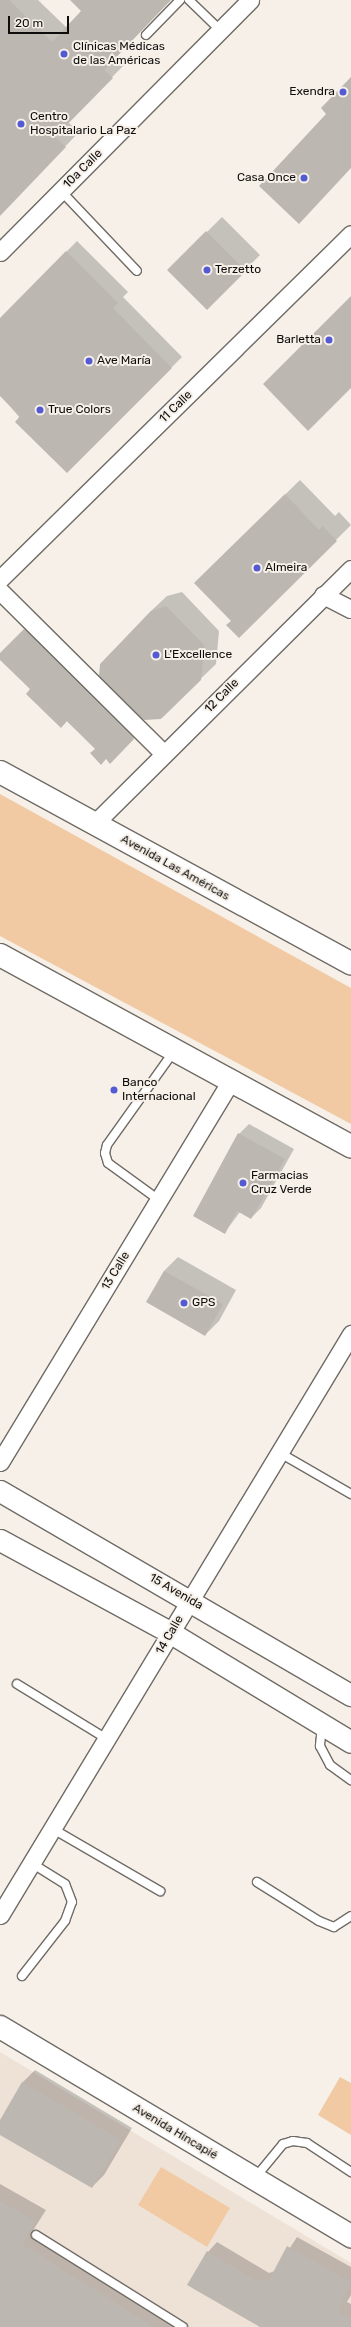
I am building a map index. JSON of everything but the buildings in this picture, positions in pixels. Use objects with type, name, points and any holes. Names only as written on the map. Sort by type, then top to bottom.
[{"type":"main road","name":"Avenida Las Américas","points":[[0,772],[351,963]]},
{"type":"main road","points":[[0,955],[351,1146]]},
{"type":"main road","name":"Avenida Hincapié","points":[[0,2027],[351,2236]]},
{"type":"street","name":"10a Calle","points":[[0,252],[250,0]]},
{"type":"street","name":"11 Calle","points":[[0,579],[351,234]]},
{"type":"street","name":"12 Calle","points":[[94,824],[323,595],[351,569]]},
{"type":"street","points":[[0,591],[164,754]]},
{"type":"street","points":[[323,595],[351,609]]},
{"type":"street","name":"13 Calle","points":[[0,1462],[231,1080]]},
{"type":"street","name":"14 Calle","points":[[0,1915],[351,1334]]},
{"type":"street","name":"15 Avenida","points":[[0,1491],[190,1600],[351,1695]]},
{"type":"street","points":[[0,1540],[171,1633],[351,1742]]},
{"type":"lane","points":[[146,35],[180,0]]},
{"type":"lane","points":[[189,0],[220,30]]},
{"type":"lane","points":[[61,191],[138,271]]},
{"type":"lane","points":[[159,1200],[108,1163],[105,1154],[107,1145],[175,1050]]},
{"type":"lane","points":[[280,1453],[351,1494]]},
{"type":"lane","points":[[17,1684],[107,1739]]},
{"type":"lane","points":[[322,1725],[320,1746],[330,1765],[351,1780]]},
{"type":"lane","points":[[53,1829],[160,1891]]},
{"type":"lane","points":[[22,1976],[65,1921],[72,1902],[65,1884],[32,1864]]},
{"type":"lane","points":[[257,1882],[319,1921],[334,1927],[351,1916]]},
{"type":"lane","points":[[255,2179],[283,2144],[293,2141],[307,2143],[351,2172]]},
{"type":"lane","points":[[36,2235],[183,2327]]},
{"type":"shaded area","points":[[0,794],[351,988],[351,1124],[0,936]]},
{"type":"shaded area","points":[[0,2052],[351,2263],[351,2327],[0,2327]]},
{"type":"shaded area","points":[[340,2077],[351,2083],[351,2135],[318,2115]]},
{"type":"shaded area","points":[[161,2167],[230,2208],[207,2247],[138,2205]]},
{"type":"place","name":"Clínicas Médicas de las Américas","points":[[64,54]]},
{"type":"place","name":"Exendra","points":[[343,92]]},
{"type":"place","name":"Centro Hospitalario La Paz","points":[[21,124]]},
{"type":"place","name":"Casa Once","points":[[304,178]]},
{"type":"place","name":"Terzetto","points":[[207,270]]},
{"type":"place","name":"Barletta","points":[[329,340]]},
{"type":"place","name":"Ave María","points":[[89,361]]},
{"type":"place","name":"True Colors","points":[[40,410]]},
{"type":"place","name":"Almeira","points":[[257,568]]},
{"type":"place","name":"L'Excellence","points":[[156,655]]},
{"type":"place","name":"Banco Internacional","points":[[114,1090]]},
{"type":"place","name":"Farmacias Cruz Verde","points":[[243,1183]]},
{"type":"place","name":"GPS","points":[[184,1303]]}]
